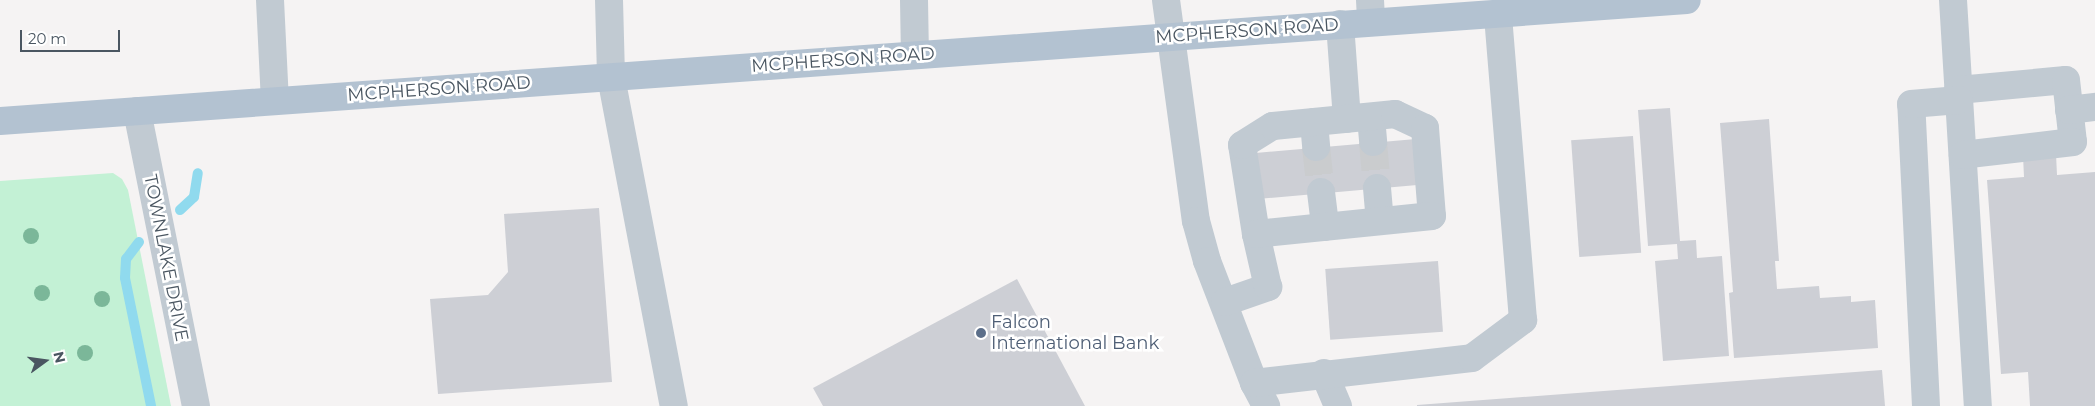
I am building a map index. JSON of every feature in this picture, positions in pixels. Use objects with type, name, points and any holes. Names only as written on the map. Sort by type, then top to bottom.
[{"type":"main road","name":"MCPHERSON ROAD","points":[[0,121],[1340,24],[1370,11],[1498,15],[1687,0]]},
{"type":"street","points":[[270,0],[275,101]]},
{"type":"street","points":[[609,0],[611,77],[674,406]]},
{"type":"street","points":[[914,0],[915,55]]},
{"type":"street","points":[[1166,0],[1169,36],[1196,221],[1208,260],[1260,395],[1324,373],[1472,358],[1523,320],[1498,15]]},
{"type":"street","points":[[1953,0],[1978,406]]},
{"type":"street","points":[[1340,24],[1364,126]]},
{"type":"street","points":[[1926,406],[1911,104],[1959,95],[2066,80],[2082,109],[2073,142],[1963,155]]},
{"type":"street","name":"TOWNLAKE DRIVE","points":[[137,111],[196,406]]},
{"type":"street","points":[[1225,302],[1268,287],[1256,234],[1242,145],[1273,126],[1315,134],[1364,126],[1395,114],[1425,128],[1432,216],[1256,234]]},
{"type":"street","points":[[1376,188],[1380,220]]},
{"type":"street","points":[[1321,192],[1324,227]]},
{"type":"street","points":[[1324,373],[1338,406]]},
{"type":"green space","points":[[113,173],[122,179],[128,190],[171,406],[0,406],[0,181]]},
{"type":"building","points":[[1670,108],[1680,241],[1696,240],[1697,258],[1722,256],[1729,356],[1663,361],[1655,261],[1678,259],[1677,244],[1648,246],[1638,110]]},
{"type":"building","points":[[1769,119],[1779,261],[1775,261],[1777,289],[1819,286],[1820,298],[1851,296],[1851,302],[1875,300],[1878,348],[1734,358],[1729,293],[1733,292],[1720,123]]},
{"type":"building","points":[[1633,136],[1641,253],[1579,257],[1571,140]]},
{"type":"building","points":[[1416,139],[1420,185],[1257,199],[1253,153]]},
{"type":"building","points":[[2056,154],[2057,175],[2095,172],[2095,406],[2030,406],[2028,372],[2001,374],[1987,180],[2024,177],[2023,156]]},
{"type":"building","points":[[599,208],[612,382],[438,394],[430,299],[488,295],[508,272],[504,214]]},
{"type":"building","points":[[1438,261],[1443,332],[1330,340],[1325,269]]},
{"type":"building","name":"Falcon International Bank","points":[[1017,279],[1085,406],[823,406],[813,388]]},
{"type":"building","points":[[1882,370],[1885,406],[1417,406],[1417,405]]},
{"type":"waterway","points":[[180,210],[194,197],[198,173]]},
{"type":"waterway","points":[[139,242],[126,259],[125,278],[151,406]]},
{"type":"tunnel","points":[[1373,142],[1377,188]]},
{"type":"tunnel","points":[[1316,147],[1321,192]]},
{"type":"place","name":"Falcon International Bank","points":[[981,333]]}]
